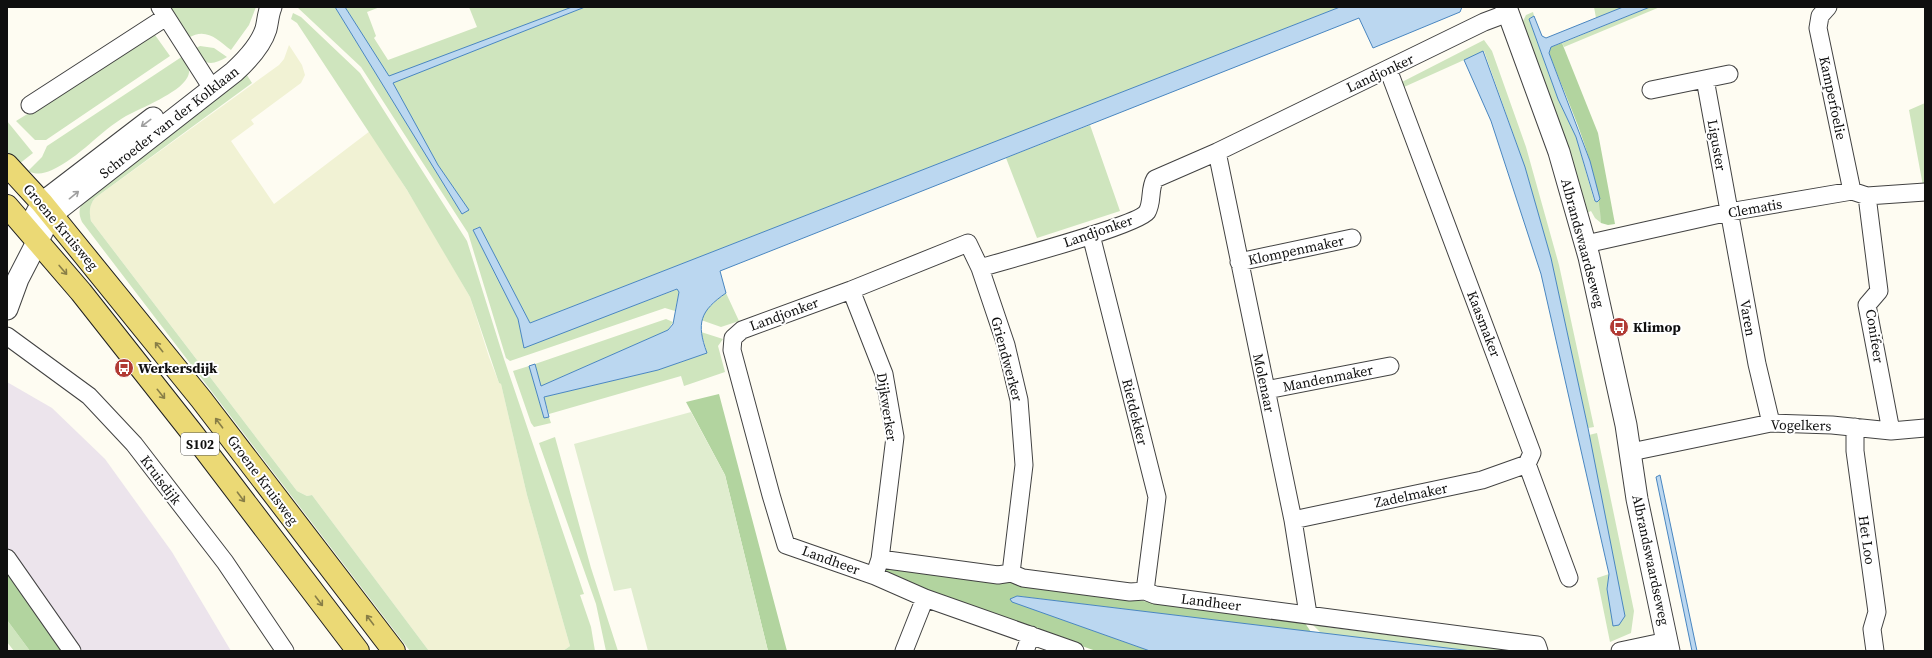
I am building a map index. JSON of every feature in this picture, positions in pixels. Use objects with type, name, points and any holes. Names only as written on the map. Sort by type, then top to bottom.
[{"type":"main road","name":"Groene Kruisweg","points":[[7,165],[46,209],[201,399],[394,651]]},
{"type":"main road","name":"Groene Kruisweg","points":[[7,206],[81,292],[193,434],[358,651]]},
{"type":"street","name":"Kamperfoelie","points":[[1828,7],[1820,16],[1818,28],[1859,194]]},
{"type":"street","name":"Landjonker","points":[[733,338],[742,330],[851,290],[968,243],[980,268],[1091,236],[1137,219],[1146,212],[1150,201],[1151,184],[1154,179],[1217,152],[1507,10]]},
{"type":"street","name":"Albrandswaardseweg","points":[[1507,10],[1559,152],[1586,244],[1625,420],[1637,499],[1668,646]]},
{"type":"street","name":"Schroeder van der Kolklaan","points":[[46,209],[209,85],[234,72],[253,51],[266,30],[270,11]]},
{"type":"street","points":[[30,105],[163,12],[209,85]]},
{"type":"street","name":"Kaasmaker","points":[[1388,69],[1532,453],[1527,464],[1569,578]]},
{"type":"street","points":[[1651,90],[1729,74]]},
{"type":"street","name":"Liguster","points":[[1705,79],[1729,212]]},
{"type":"street","name":"Molenaar","points":[[1217,152],[1293,520],[1308,614]]},
{"type":"street","name":"Clematis","points":[[1586,244],[1729,212],[1859,194],[1925,192]]},
{"type":"street","name":"Conifeer","points":[[1859,194],[1879,291],[1867,305],[1891,430]]},
{"type":"street","points":[[7,277],[33,235],[46,209]]},
{"type":"street","name":"Varen","points":[[1729,212],[1757,364],[1771,422]]},
{"type":"street","points":[[7,309],[33,235]]},
{"type":"street","name":"Rietdekker","points":[[1091,236],[1156,497],[1145,591]]},
{"type":"street","name":"Klompenmaker","points":[[1239,262],[1352,238]]},
{"type":"street","name":"Griendwerker","points":[[980,268],[1006,345],[1019,400],[1024,465],[1011,573]]},
{"type":"street","name":"Dijkwerker","points":[[851,290],[884,374],[895,437],[880,559],[875,576]]},
{"type":"street","name":"Kruisdijk","points":[[7,336],[89,396],[134,444],[225,562],[285,651]]},
{"type":"street","name":"Landheer","points":[[733,338],[732,350],[786,545],[875,576],[925,598],[1075,651]]},
{"type":"street","name":"Mandenmaker","points":[[1266,390],[1390,366]]},
{"type":"street","name":"Vogelkers","points":[[1631,452],[1771,422],[1891,430],[1925,428]]},
{"type":"street","name":"Het Loo","points":[[1855,428],[1855,450],[1877,612],[1872,629],[1875,651]]},
{"type":"street","name":"Zadelmaker","points":[[1293,520],[1482,480],[1527,464]]},
{"type":"street","points":[[7,558],[72,651]]},
{"type":"street","name":"Landheer","points":[[880,559],[998,575],[1011,573],[1023,578],[1130,592],[1145,591],[1156,595],[1536,645],[1539,651]]},
{"type":"street","points":[[904,651],[925,598]]},
{"type":"street","points":[[1025,651],[1031,635]]},
{"type":"street","points":[[1620,651],[1668,646]]},
{"type":"shaded area","points":[[7,382],[52,408],[105,459],[172,552],[231,651],[51,651],[7,591]]},
{"type":"green space","points":[[170,7],[256,7],[249,25],[231,50],[216,38],[206,34],[194,35],[188,38]]},
{"type":"green space","points":[[297,7],[335,7],[462,213],[468,210],[438,165],[392,83],[585,7],[1340,7],[530,323],[479,227],[473,230],[518,319],[524,347],[678,289],[679,292],[675,311],[665,308],[510,361],[506,358],[468,233],[361,67]]},
{"type":"green space","points":[[345,7],[380,7],[367,12],[376,36],[374,38],[388,60],[477,27],[469,7],[572,7],[389,77]]},
{"type":"green space","points":[[1594,7],[1623,7],[1596,18]]},
{"type":"green space","points":[[1650,7],[1660,7],[1564,47],[1562,43]]},
{"type":"green space","points":[[1533,12],[1534,16],[1529,19],[1558,99],[1576,137],[1594,200],[1599,201],[1600,199],[1601,223],[1595,218],[1591,211],[1587,213],[1521,25],[1526,15]]},
{"type":"green space","points":[[293,13],[301,17],[360,73],[467,241],[504,359],[584,594],[580,595],[591,627],[595,651],[563,651],[570,646],[527,495],[501,384],[499,383],[470,297],[407,190],[297,23],[291,19]]},
{"type":"green space","points":[[155,35],[170,56],[46,140],[35,140],[16,121]]},
{"type":"green space","points":[[1484,40],[1492,51],[1526,147],[1559,265],[1594,427],[1588,428],[1551,258],[1525,167],[1484,51],[1404,87],[1402,82]]},
{"type":"green space","points":[[1562,43],[1598,133],[1615,224],[1608,225],[1601,223],[1595,179],[1589,157],[1549,53],[1551,47]]},
{"type":"green space","points":[[289,45],[302,65],[305,75],[301,83],[251,120],[254,124],[231,141],[274,204],[370,131],[425,219],[470,297],[489,357],[499,383],[501,384],[527,495],[570,646],[563,651],[429,651],[312,495],[307,496],[297,491],[91,221],[89,212],[91,204],[95,198],[279,65],[284,59]]},
{"type":"green space","points":[[200,46],[214,48],[227,57],[217,62],[208,63],[198,54],[196,48]]},
{"type":"green space","points":[[183,56],[189,72],[183,84],[168,95],[116,122],[62,165],[43,173],[28,171],[42,157],[47,146]]},
{"type":"green space","points":[[243,69],[252,83],[95,198],[90,209],[91,221],[297,491],[307,496],[312,495],[429,651],[410,651],[81,219],[80,210],[84,199]]},
{"type":"green space","points":[[1925,103],[1925,186],[1923,186],[1909,110]]},
{"type":"green space","points":[[7,121],[33,153],[19,164],[7,152]]},
{"type":"green space","points":[[1090,125],[1120,211],[1037,238],[1006,158]]},
{"type":"green space","points":[[726,293],[739,321],[721,327],[701,320],[706,311]]},
{"type":"green space","points":[[666,319],[673,322],[668,330],[541,386],[535,364]]},
{"type":"green space","points":[[701,332],[723,339],[718,346],[725,372],[684,386],[681,376],[549,414],[544,397],[658,370],[707,353]]},
{"type":"green space","points":[[529,366],[544,418],[549,417],[551,423],[534,427],[531,423],[513,371]]},
{"type":"green space","points":[[719,394],[787,651],[768,651],[725,475],[686,402]]},
{"type":"green space","points":[[691,412],[725,475],[768,651],[648,651],[631,588],[614,591],[574,444]]},
{"type":"green space","points":[[1597,433],[1634,611],[1631,633],[1610,642],[1597,578],[1609,574],[1607,589],[1619,625],[1589,435]]},
{"type":"green space","points":[[555,437],[591,568],[618,651],[606,651],[596,604],[539,443]]},
{"type":"green space","points":[[885,566],[1305,623],[1311,632],[1017,596],[1013,602],[1150,651],[1096,651],[923,590],[882,572]]},
{"type":"green space","points":[[7,570],[65,651],[30,651],[7,620]]},
{"type":"green space","points":[[7,620],[30,651],[14,651],[7,642]]},
{"type":"green space","points":[[1327,622],[1326,627],[1516,651],[1472,651],[1322,634],[1311,623]]},
{"type":"water","points":[[335,7],[345,7],[389,76],[572,7],[585,7],[393,83],[438,165],[469,210],[462,214]]},
{"type":"water","points":[[1340,7],[1462,7],[1460,12],[1373,48],[1359,18],[720,271],[726,293],[706,312],[701,326],[707,353],[658,370],[544,397],[549,417],[544,418],[529,366],[535,364],[541,386],[668,330],[673,324],[679,292],[677,289],[524,348],[518,319],[473,230],[480,227],[530,323]]},
{"type":"water","points":[[1623,7],[1650,7],[1551,47],[1549,53],[1590,161],[1600,199],[1597,202],[1595,201],[1576,137],[1558,99],[1529,19],[1534,16],[1542,36],[1546,38]]},
{"type":"water","points":[[1483,51],[1525,167],[1551,258],[1588,428],[1625,616],[1619,625],[1613,626],[1607,589],[1609,574],[1541,274],[1491,121],[1464,60]]},
{"type":"water","points":[[1660,475],[1697,651],[1692,651],[1656,477]]},
{"type":"water","points":[[1017,596],[1472,651],[1150,651],[1012,602],[1010,599]]},
{"type":"place","name":"Klimop","points":[[1619,327]]},
{"type":"place","name":"Werkersdijk","points":[[124,368]]}]
